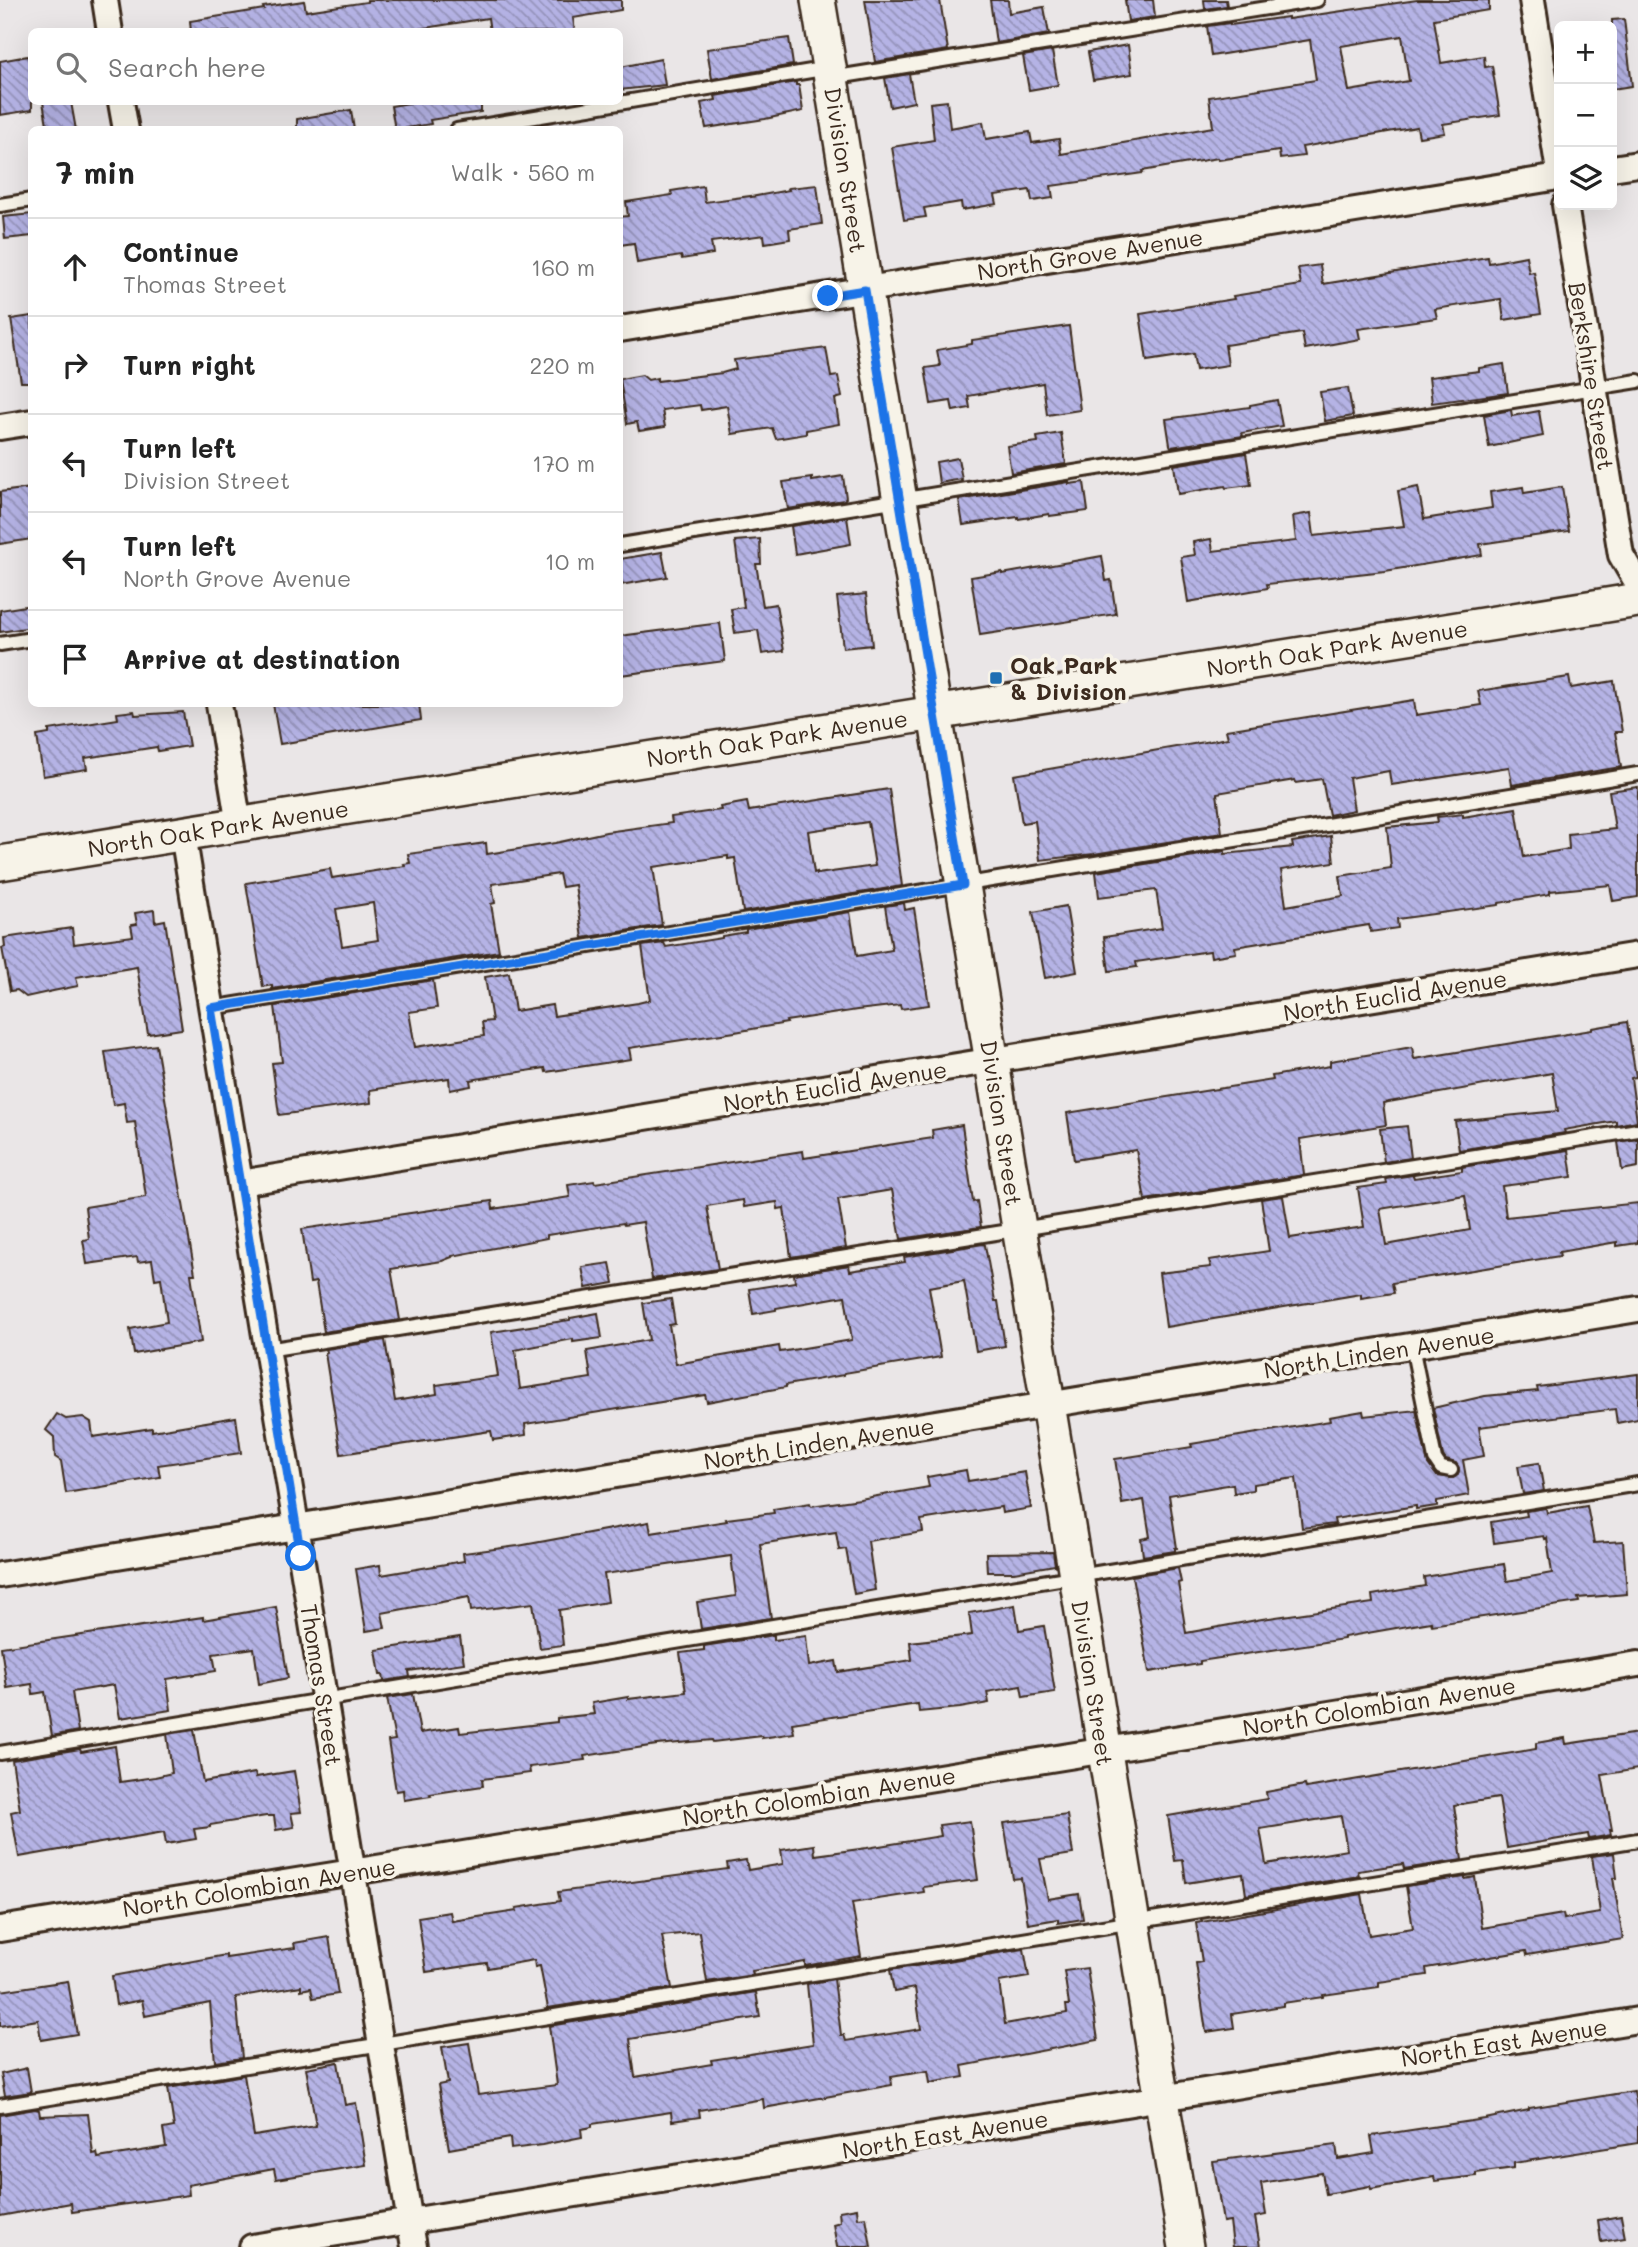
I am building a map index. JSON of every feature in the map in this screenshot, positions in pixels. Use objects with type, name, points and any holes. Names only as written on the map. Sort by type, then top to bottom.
[{"type":"street","points":[[105,0],[109,28]]},
{"type":"street","name":"Division Street","points":[[818,0],[1186,2247]]},
{"type":"street","points":[[1532,0],[1555,147]]},
{"type":"street","points":[[122,105],[125,126]]},
{"type":"street","points":[[1617,167],[1638,164]]},
{"type":"street","name":"North Grove Avenue","points":[[623,329],[1554,175]]},
{"type":"street","name":"Berkshire Street","points":[[1566,210],[1621,555],[1638,584]]},
{"type":"street","points":[[0,427],[28,423]]},
{"type":"street","name":"North Oak Park Avenue","points":[[0,863],[1638,600]]},
{"type":"street","points":[[219,707],[239,825]]},
{"type":"street","name":"Thomas Street","points":[[183,834],[414,2247]]},
{"type":"street","name":"North Euclid Avenue","points":[[240,1182],[1638,955]]},
{"type":"street","name":"North Linden Avenue","points":[[0,1576],[1638,1310]]},
{"type":"street","name":"North Colombian Avenue","points":[[0,1929],[1638,1664]]},
{"type":"street","name":"North East Avenue","points":[[252,2247],[1638,2020]]},
{"type":"lane","points":[[623,105],[1317,0]]},
{"type":"lane","points":[[483,126],[621,105]]},
{"type":"lane","points":[[0,205],[28,201]]},
{"type":"lane","points":[[623,545],[1638,381]]},
{"type":"lane","points":[[0,644],[28,640]]},
{"type":"lane","points":[[211,1008],[1638,774]]},
{"type":"lane","points":[[267,1350],[1638,1130]]},
{"type":"lane","points":[[1412,1346],[1435,1459],[1441,1468],[1451,1470]]},
{"type":"lane","points":[[0,1754],[1638,1484]]},
{"type":"lane","points":[[0,2106],[1638,1840]]},
{"type":"building","points":[[621,0],[621,10],[573,18],[574,28],[489,28],[488,18],[425,28],[191,28],[190,21],[264,9],[263,7],[304,1],[306,11],[367,2]]},
{"type":"building","points":[[865,0],[940,0],[948,50],[875,62]]},
{"type":"building","points":[[990,0],[1008,0],[1009,13],[1044,7],[1049,34],[996,43]]},
{"type":"building","points":[[1125,0],[1153,0],[1155,17],[1128,21]]},
{"type":"building","points":[[1204,0],[1226,0],[1227,6],[1205,9]]},
{"type":"building","points":[[1417,0],[1489,0],[1489,10],[1434,19],[1441,63],[1484,56],[1485,67],[1492,66],[1500,115],[1443,124],[1445,133],[1419,137],[1417,127],[1302,147],[1304,156],[1280,159],[1279,151],[1218,158],[1142,171],[1143,173],[1051,186],[1053,198],[1032,201],[1030,190],[995,195],[997,204],[962,210],[961,202],[924,208],[926,217],[904,220],[892,147],[934,140],[930,103],[947,101],[950,128],[983,122],[986,139],[1030,132],[1032,143],[1059,139],[1061,154],[1213,127],[1209,97],[1316,80],[1310,40],[1211,56],[1207,26],[1288,19]],"holes":[[[1402,36],[1409,81],[1349,91],[1341,46]]]},
{"type":"building","points":[[1624,19],[1632,86],[1617,88],[1617,21],[1612,20]]},
{"type":"building","points":[[789,38],[793,65],[712,79],[707,49]]},
{"type":"building","points":[[1128,45],[1132,74],[1093,80],[1088,52]]},
{"type":"building","points":[[1052,51],[1058,85],[1029,90],[1023,56]]},
{"type":"building","points":[[28,56],[28,105],[32,105],[32,110],[0,115],[0,61]]},
{"type":"building","points":[[661,59],[665,85],[623,90],[623,66]]},
{"type":"building","points":[[909,74],[914,102],[890,107],[885,78]]},
{"type":"building","points":[[796,82],[796,85],[799,85],[803,111],[706,128],[701,103],[716,100],[715,96]]},
{"type":"building","points":[[44,105],[72,105],[75,126],[47,126]]},
{"type":"building","points":[[481,105],[481,112],[430,120],[431,124],[419,126],[394,126],[391,106]]},
{"type":"building","points":[[351,110],[353,126],[297,126],[297,119]]},
{"type":"building","points":[[817,185],[822,224],[789,229],[790,239],[765,243],[764,235],[711,242],[713,254],[682,259],[681,256],[637,263],[634,243],[623,245],[623,217],[628,216],[626,202],[672,195],[671,191],[703,186],[705,202],[751,197],[789,190],[788,188]]},
{"type":"building","points":[[28,214],[28,236],[5,239],[3,217]]},
{"type":"building","points":[[1526,256],[1529,273],[1534,272],[1541,314],[1504,320],[1501,299],[1435,309],[1437,318],[1358,329],[1360,339],[1305,349],[1302,333],[1225,345],[1228,365],[1196,370],[1193,354],[1147,361],[1140,314],[1301,285],[1298,268],[1320,265],[1323,284],[1488,257],[1489,263]]},
{"type":"building","points":[[28,317],[28,382],[21,382],[11,319]]},
{"type":"building","points":[[1069,326],[1080,410],[1047,415],[1043,383],[968,396],[970,408],[953,411],[951,401],[931,404],[925,368],[940,366],[937,350],[972,344],[972,340]]},
{"type":"building","points":[[826,348],[831,377],[838,376],[842,397],[835,399],[839,424],[776,439],[772,428],[732,434],[727,406],[701,410],[700,405],[662,410],[665,427],[639,431],[637,422],[627,424],[623,378],[642,375],[648,380],[657,378],[657,381],[722,373],[736,369],[734,360]]},
{"type":"building","points":[[1504,364],[1508,393],[1432,403],[1429,377],[1479,371],[1479,368]]},
{"type":"building","points":[[1348,388],[1353,416],[1325,421],[1320,392]]},
{"type":"building","points":[[1277,400],[1282,426],[1242,433],[1243,436],[1171,447],[1170,445],[1166,419],[1250,407]]},
{"type":"building","points":[[1511,410],[1512,416],[1539,411],[1543,436],[1489,447],[1484,415]]},
{"type":"building","points":[[1061,433],[1066,464],[1011,473],[1007,446],[1038,442],[1037,437]]},
{"type":"building","points":[[1246,453],[1251,485],[1225,486],[1178,494],[1174,465]]},
{"type":"building","points":[[958,458],[962,479],[939,483],[936,462]]},
{"type":"building","points":[[843,476],[844,500],[788,509],[783,482]]},
{"type":"building","points":[[1069,482],[1084,482],[1088,511],[963,525],[959,500]]},
{"type":"building","points":[[1418,487],[1424,519],[1492,508],[1490,492],[1523,487],[1524,493],[1562,487],[1569,531],[1480,544],[1482,555],[1385,571],[1267,584],[1268,588],[1188,602],[1181,557],[1195,555],[1193,542],[1211,539],[1213,551],[1296,541],[1293,516],[1311,513],[1314,536],[1404,526],[1398,491]]},
{"type":"building","points":[[28,488],[28,540],[0,544],[0,492]]},
{"type":"building","points":[[847,517],[851,544],[795,554],[791,526]]},
{"type":"building","points":[[760,539],[761,564],[756,564],[763,606],[776,604],[784,651],[762,654],[758,630],[735,633],[731,609],[744,607],[735,541]]},
{"type":"building","points":[[662,552],[667,577],[623,584],[623,558]]},
{"type":"building","points":[[1102,556],[1106,581],[1111,580],[1116,614],[980,635],[971,577]]},
{"type":"building","points":[[866,594],[872,645],[843,648],[837,597]]},
{"type":"building","points":[[28,606],[28,628],[0,632],[0,610]]},
{"type":"building","points":[[720,623],[725,661],[623,675],[623,636]]},
{"type":"building","points":[[1569,677],[1571,688],[1614,681],[1622,732],[1615,732],[1621,767],[1512,785],[1509,767],[1391,785],[1389,771],[1349,778],[1354,810],[1329,815],[1322,779],[1296,783],[1295,780],[1217,793],[1222,833],[1040,860],[1035,821],[1022,823],[1014,775],[1228,738],[1226,730],[1414,700],[1416,715],[1481,705],[1478,691]]},
{"type":"building","points":[[274,707],[419,707],[421,720],[280,744]]},
{"type":"building","points":[[134,711],[135,715],[183,712],[189,746],[158,751],[157,747],[85,758],[87,769],[43,776],[37,736],[49,734],[49,730],[118,719],[117,713]]},
{"type":"building","points":[[1638,787],[1638,897],[1613,901],[1610,885],[1550,891],[1550,894],[1499,905],[1397,919],[1398,928],[1371,932],[1369,925],[1235,947],[1236,953],[1211,957],[1210,951],[1136,962],[1137,967],[1109,971],[1104,937],[1162,928],[1156,890],[1099,897],[1096,872],[1225,851],[1225,854],[1293,847],[1292,842],[1331,836],[1334,862],[1281,870],[1286,906],[1343,896],[1340,876],[1391,868],[1387,827],[1438,822],[1437,817],[1463,814],[1463,817],[1516,808],[1524,857],[1569,849],[1568,834],[1615,829],[1609,791]]},
{"type":"building","points":[[889,789],[902,886],[743,912],[735,858],[728,859],[728,856],[653,867],[662,925],[583,938],[575,885],[562,887],[559,874],[492,884],[495,903],[491,904],[499,951],[272,989],[272,985],[263,987],[246,883],[330,869],[332,878],[405,866],[404,864],[410,863],[408,854],[486,843],[487,854],[672,823],[671,817],[721,810],[720,807],[747,802],[749,811]],"holes":[[[868,822],[875,866],[814,873],[808,831]],[[373,903],[378,940],[342,946],[336,909]]]},
{"type":"building","points":[[904,903],[905,910],[914,908],[929,1005],[857,1010],[629,1048],[631,1059],[546,1072],[545,1068],[470,1080],[471,1086],[450,1090],[449,1078],[370,1090],[371,1103],[279,1115],[272,1063],[282,1062],[275,1006],[433,980],[437,1008],[409,1012],[415,1047],[484,1036],[482,1022],[492,1021],[485,977],[509,973],[515,1011],[552,1005],[554,1016],[638,1003],[650,1000],[642,946],[664,943],[666,947],[722,938],[746,932],[746,929],[850,912],[857,956],[892,950],[885,906]]},
{"type":"building","points":[[1066,906],[1077,972],[1045,978],[1033,912]]},
{"type":"building","points":[[154,910],[155,922],[165,920],[182,1029],[148,1034],[137,967],[76,977],[78,986],[26,997],[17,990],[10,991],[2,948],[5,947],[4,938],[72,928],[74,944],[133,936],[131,925],[137,924],[135,913]]},
{"type":"building","points":[[1627,1022],[1636,1077],[1631,1078],[1637,1121],[1616,1125],[1616,1121],[1564,1130],[1565,1133],[1459,1150],[1455,1121],[1558,1111],[1552,1073],[1383,1103],[1386,1125],[1300,1139],[1304,1175],[1145,1200],[1136,1150],[1074,1160],[1067,1113],[1273,1080],[1272,1076],[1330,1066],[1330,1061],[1412,1047],[1414,1059]]},
{"type":"building","points":[[156,1045],[195,1274],[191,1274],[201,1342],[134,1354],[130,1329],[167,1322],[161,1278],[155,1279],[152,1260],[138,1262],[137,1257],[87,1264],[83,1240],[89,1239],[85,1207],[146,1197],[135,1122],[127,1123],[124,1103],[113,1105],[105,1052]]},
{"type":"building","points":[[962,1125],[973,1202],[977,1201],[981,1227],[901,1239],[892,1190],[838,1199],[846,1248],[791,1257],[784,1208],[778,1209],[777,1202],[744,1207],[743,1200],[707,1206],[718,1269],[652,1279],[643,1222],[547,1235],[547,1238],[452,1256],[442,1261],[391,1269],[400,1320],[324,1332],[316,1282],[310,1283],[302,1229],[492,1201],[493,1209],[570,1197],[568,1185],[803,1151],[804,1158],[933,1138],[932,1130]]},
{"type":"building","points":[[1407,1126],[1411,1158],[1384,1162],[1380,1129]]},
{"type":"building","points":[[1638,1139],[1638,1167],[1622,1170],[1618,1142]]},
{"type":"building","points":[[1568,1150],[1572,1177],[1502,1186],[1506,1217],[1638,1203],[1638,1243],[1617,1246],[1617,1242],[1559,1252],[1560,1256],[1392,1283],[1394,1293],[1361,1298],[1361,1294],[1166,1327],[1159,1273],[1211,1267],[1209,1260],[1269,1251],[1261,1199],[1283,1196],[1290,1238],[1364,1227],[1358,1188],[1387,1184],[1386,1179],[1462,1171],[1462,1167]],"holes":[[[1465,1195],[1470,1230],[1386,1245],[1380,1209]]]},
{"type":"building","points":[[983,1244],[995,1301],[998,1301],[1005,1346],[976,1351],[964,1281],[929,1287],[941,1357],[844,1373],[707,1402],[705,1395],[525,1424],[526,1435],[493,1440],[491,1431],[341,1454],[326,1349],[385,1340],[395,1401],[437,1394],[436,1385],[498,1376],[491,1332],[598,1313],[602,1338],[573,1342],[573,1339],[515,1350],[520,1389],[591,1378],[587,1351],[649,1340],[643,1303],[671,1299],[675,1324],[669,1325],[676,1364],[779,1346],[780,1352],[852,1340],[845,1296],[753,1314],[749,1289],[795,1282],[794,1274],[849,1265],[850,1271],[905,1262],[904,1257]]},
{"type":"building","points":[[610,1263],[614,1283],[586,1288],[582,1267]]},
{"type":"building","points":[[1638,1374],[1638,1419],[1617,1423],[1615,1409],[1479,1427],[1484,1456],[1463,1460],[1469,1495],[1437,1501],[1437,1506],[1416,1509],[1416,1506],[1334,1519],[1335,1524],[1302,1528],[1296,1478],[1253,1484],[1253,1490],[1234,1493],[1233,1484],[1169,1495],[1177,1548],[1175,1551],[1143,1556],[1141,1539],[1150,1537],[1144,1500],[1122,1504],[1115,1459],[1330,1421],[1329,1417],[1363,1411],[1364,1416],[1416,1410],[1428,1464],[1437,1476],[1453,1478],[1458,1475],[1459,1468],[1456,1463],[1443,1456],[1433,1408],[1485,1396],[1538,1391],[1537,1387]]},
{"type":"building","points":[[57,1414],[66,1419],[83,1417],[91,1422],[93,1437],[152,1428],[152,1431],[236,1417],[241,1453],[158,1465],[160,1477],[66,1493],[61,1461],[55,1457],[54,1437],[46,1430]]},
{"type":"building","points":[[1539,1463],[1544,1491],[1523,1494],[1518,1466]]},
{"type":"building","points":[[966,1470],[968,1481],[1025,1472],[1031,1508],[1002,1513],[1001,1507],[921,1520],[923,1532],[868,1541],[875,1590],[854,1594],[846,1549],[839,1550],[836,1532],[760,1544],[771,1618],[701,1629],[697,1602],[736,1596],[731,1556],[604,1574],[608,1602],[559,1610],[563,1645],[540,1648],[533,1603],[471,1611],[469,1597],[382,1613],[385,1628],[366,1631],[356,1569],[380,1565],[381,1575],[464,1561],[463,1553],[518,1546],[649,1522],[651,1533],[727,1521],[726,1519],[774,1513],[773,1509],[810,1503],[811,1506],[929,1487],[927,1477]]},
{"type":"building","points":[[1587,1506],[1594,1543],[1623,1541],[1627,1594],[1578,1598],[1579,1602],[1432,1625],[1431,1622],[1149,1672],[1132,1576],[1178,1568],[1186,1633],[1373,1603],[1372,1595],[1425,1586],[1424,1577],[1504,1564],[1507,1581],[1552,1573],[1547,1538],[1544,1536],[1494,1543],[1491,1522],[1527,1516],[1526,1511],[1546,1508],[1547,1513]]},
{"type":"building","points":[[1053,1552],[1055,1565],[1014,1572],[987,1572],[986,1553]]},
{"type":"building","points":[[1015,1605],[1019,1630],[1044,1626],[1055,1692],[1023,1697],[1021,1686],[987,1692],[989,1703],[960,1708],[919,1712],[918,1704],[792,1723],[794,1733],[762,1738],[657,1745],[584,1756],[585,1760],[529,1767],[530,1773],[482,1779],[483,1786],[430,1794],[431,1796],[404,1800],[403,1790],[396,1791],[388,1741],[395,1740],[387,1698],[413,1694],[420,1733],[459,1727],[460,1733],[557,1722],[557,1718],[594,1714],[592,1703],[686,1692],[680,1653],[704,1650],[704,1646],[774,1635],[774,1640],[806,1636],[809,1666],[836,1661],[838,1672],[912,1660],[910,1642],[972,1635],[969,1613]]},
{"type":"building","points":[[276,1607],[288,1678],[259,1684],[254,1648],[213,1654],[216,1671],[167,1679],[171,1710],[120,1718],[114,1685],[72,1692],[78,1731],[52,1736],[45,1692],[33,1694],[32,1684],[7,1688],[1,1647],[203,1617],[203,1620]]},
{"type":"building","points":[[460,1637],[464,1663],[409,1671],[410,1677],[384,1681],[383,1675],[380,1675],[376,1650]]},
{"type":"building","points":[[194,1730],[203,1782],[255,1773],[256,1777],[294,1771],[301,1812],[291,1813],[294,1827],[276,1830],[274,1816],[266,1816],[194,1829],[196,1839],[166,1844],[164,1832],[19,1857],[11,1812],[20,1810],[12,1760],[115,1746],[120,1782],[155,1777],[172,1773],[167,1734]]},
{"type":"building","points":[[1638,1733],[1638,1769],[1602,1775],[1611,1835],[1589,1839],[1588,1834],[1507,1848],[1499,1798],[1454,1805],[1462,1860],[1404,1869],[1403,1864],[1358,1871],[1359,1876],[1246,1895],[1243,1874],[1186,1883],[1183,1860],[1175,1861],[1168,1816],[1267,1799],[1266,1792],[1305,1785],[1306,1788],[1536,1749],[1536,1743],[1565,1738],[1566,1744]],"holes":[[[1341,1816],[1347,1850],[1266,1864],[1260,1829]]]},
{"type":"building","points":[[1067,1815],[1073,1854],[1040,1859],[1048,1899],[1079,1894],[1083,1919],[1058,1923],[1058,1919],[1028,1924],[1021,1878],[1013,1879],[1004,1823]]},
{"type":"building","points":[[970,1821],[978,1880],[923,1887],[924,1892],[852,1903],[861,1956],[805,1966],[805,1962],[752,1971],[753,1975],[707,1982],[699,1932],[662,1936],[672,1988],[548,2008],[540,1966],[535,1967],[534,1960],[488,1968],[487,1963],[426,1972],[418,1917],[450,1912],[452,1921],[517,1911],[516,1908],[560,1901],[558,1892],[728,1869],[727,1863],[746,1860],[748,1870],[783,1864],[781,1850],[814,1845],[815,1855],[867,1848],[941,1836],[939,1825]]},
{"type":"building","points":[[1614,1853],[1617,1878],[1613,1878],[1623,1939],[1527,1955],[1526,1951],[1426,1968],[1427,1975],[1379,1982],[1379,1987],[1323,1995],[1283,2003],[1283,2006],[1232,2014],[1234,2028],[1206,2032],[1196,1963],[1202,1962],[1196,1923],[1362,1894],[1369,1935],[1413,1928],[1406,1886],[1465,1877],[1475,1877],[1482,1928],[1563,1914],[1564,1919],[1600,1913],[1592,1856]]},
{"type":"building","points":[[329,1937],[338,1994],[313,1998],[311,1988],[301,1990],[301,1986],[236,1997],[242,2058],[215,2062],[210,2003],[145,2016],[142,2000],[116,2005],[112,1976],[226,1955],[226,1958],[295,1948],[294,1943]]},
{"type":"building","points":[[1024,1949],[1029,1977],[999,1982],[1005,2024],[1067,2013],[1066,2005],[1069,2005],[1064,1971],[1087,1968],[1098,2040],[962,2066],[964,2077],[930,2083],[928,2071],[891,2077],[892,2085],[764,2108],[763,2099],[699,2110],[700,2117],[672,2121],[671,2112],[592,2124],[592,2127],[581,2129],[582,2137],[542,2145],[511,2149],[510,2138],[449,2149],[438,2085],[448,2083],[442,2047],[469,2043],[478,2095],[557,2085],[549,2026],[756,1992],[760,2017],[630,2039],[635,2077],[712,2064],[711,2060],[813,2044],[807,1984],[834,1979],[841,2035],[844,2035],[846,2041],[921,2029],[915,1988],[894,1992],[890,1970]]},
{"type":"building","points":[[68,1981],[77,2034],[41,2040],[38,2020],[0,2026],[0,1991]]},
{"type":"building","points":[[338,2062],[345,2105],[356,2103],[366,2165],[276,2179],[274,2169],[188,2185],[189,2195],[72,2212],[71,2203],[0,2216],[0,2115],[35,2109],[39,2110],[40,2116],[88,2114],[93,2154],[97,2153],[98,2158],[166,2147],[163,2129],[174,2127],[168,2088],[244,2075],[254,2136],[316,2126],[306,2068]]},
{"type":"building","points":[[27,2068],[31,2092],[5,2096],[1,2074]]},
{"type":"building","points":[[1634,2091],[1638,2114],[1638,2143],[1514,2163],[1514,2168],[1476,2173],[1476,2176],[1435,2181],[1434,2177],[1326,2194],[1322,2173],[1261,2183],[1266,2215],[1255,2217],[1260,2247],[1233,2247],[1230,2221],[1223,2222],[1213,2161],[1336,2145],[1338,2159],[1374,2153],[1371,2136],[1485,2119],[1529,2108]]},
{"type":"building","points":[[857,2208],[858,2218],[866,2217],[871,2247],[837,2247],[833,2224],[840,2222],[839,2211]]},
{"type":"building","points":[[1621,2216],[1625,2238],[1601,2242],[1598,2220]]},
{"type":"place","name":"Oak Park & Division","points":[[996,678]]},
{"type":"route","points":[[301,1556],[211,1008],[963,885],[865,290],[828,296]]}]
